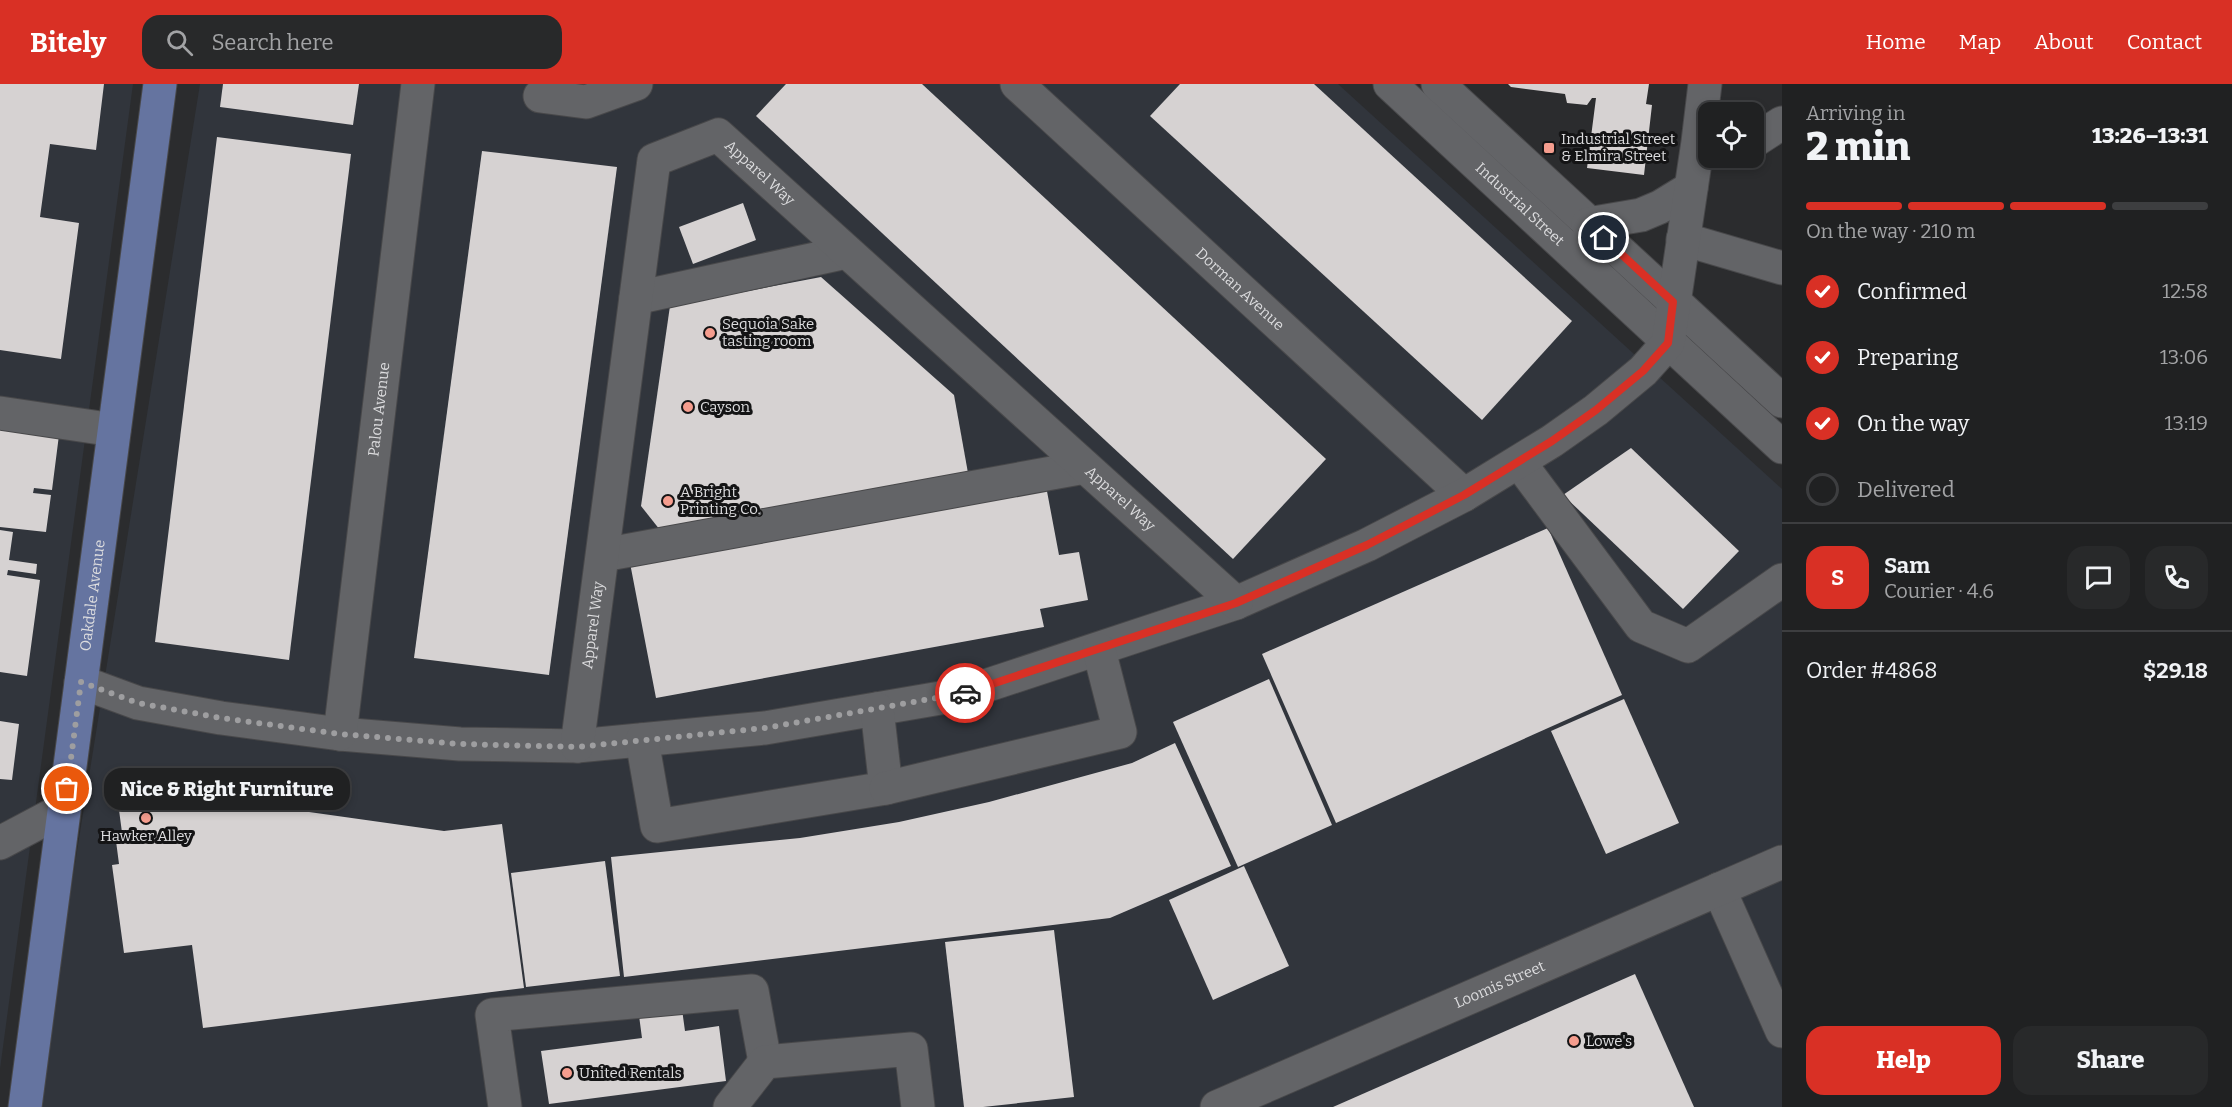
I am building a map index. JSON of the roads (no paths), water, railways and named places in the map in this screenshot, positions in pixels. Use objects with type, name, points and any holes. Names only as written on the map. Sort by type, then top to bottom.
[{"type":"main road","name":"Oakdale Avenue","points":[[25,1107],[160,84]]},
{"type":"street","name":"Palou Avenue","points":[[340,734],[418,84]]},
{"type":"street","points":[[540,96],[586,102],[636,84]]},
{"type":"street","name":"Dorman Avenue","points":[[1017,84],[1464,495]]},
{"type":"street","name":"Industrial Street","points":[[1390,84],[1782,447]]},
{"type":"street","points":[[1438,84],[1782,401]]},
{"type":"street","points":[[1704,102],[1705,84]]},
{"type":"street","points":[[1764,135],[1782,123]]},
{"type":"street","name":"Apparel Way","points":[[577,747],[654,160],[718,135],[1236,603]]},
{"type":"street","points":[[81,682],[138,703],[221,718],[340,734],[460,744],[577,747],[765,728],[958,695],[1098,650],[1236,603],[1367,545],[1464,495],[1519,462],[1596,410],[1643,371],[1668,343],[1691,188],[1698,162]]},
{"type":"street","points":[[1588,224],[1641,215],[1660,207],[1691,188]]},
{"type":"street","points":[[1683,239],[1782,268]]},
{"type":"street","points":[[636,298],[847,252]]},
{"type":"street","points":[[0,413],[114,430]]},
{"type":"street","points":[[1519,462],[1641,626],[1688,646],[1782,580]]},
{"type":"street","points":[[603,555],[1085,467]]},
{"type":"street","points":[[642,740],[657,826],[886,788],[1120,732],[1098,650]]},
{"type":"street","points":[[877,709],[886,788]]},
{"type":"street","points":[[0,843],[64,809]]},
{"type":"street","name":"Loomis Street","points":[[1216,1107],[1782,862]]},
{"type":"street","points":[[1719,889],[1782,1031]]},
{"type":"street","points":[[505,1107],[492,1015],[753,991],[765,1062]]},
{"type":"street","points":[[729,1107],[765,1062],[911,1049],[918,1107]]},
{"type":"place","name":"Industrial Street & Elmira Street","points":[[1549,148]]},
{"type":"place","name":"Sequoia Sake tasting room","points":[[710,333]]},
{"type":"place","name":"Cayson","points":[[688,407]]},
{"type":"place","name":"A Bright Printing Co.","points":[[668,501]]},
{"type":"place","name":"Nice & Right Furniture","points":[[67,789]]},
{"type":"place","name":"Hawker Alley","points":[[146,818]]},
{"type":"place","name":"Lowe's","points":[[1574,1041]]},
{"type":"place","name":"United Rentals","points":[[567,1073]]}]
